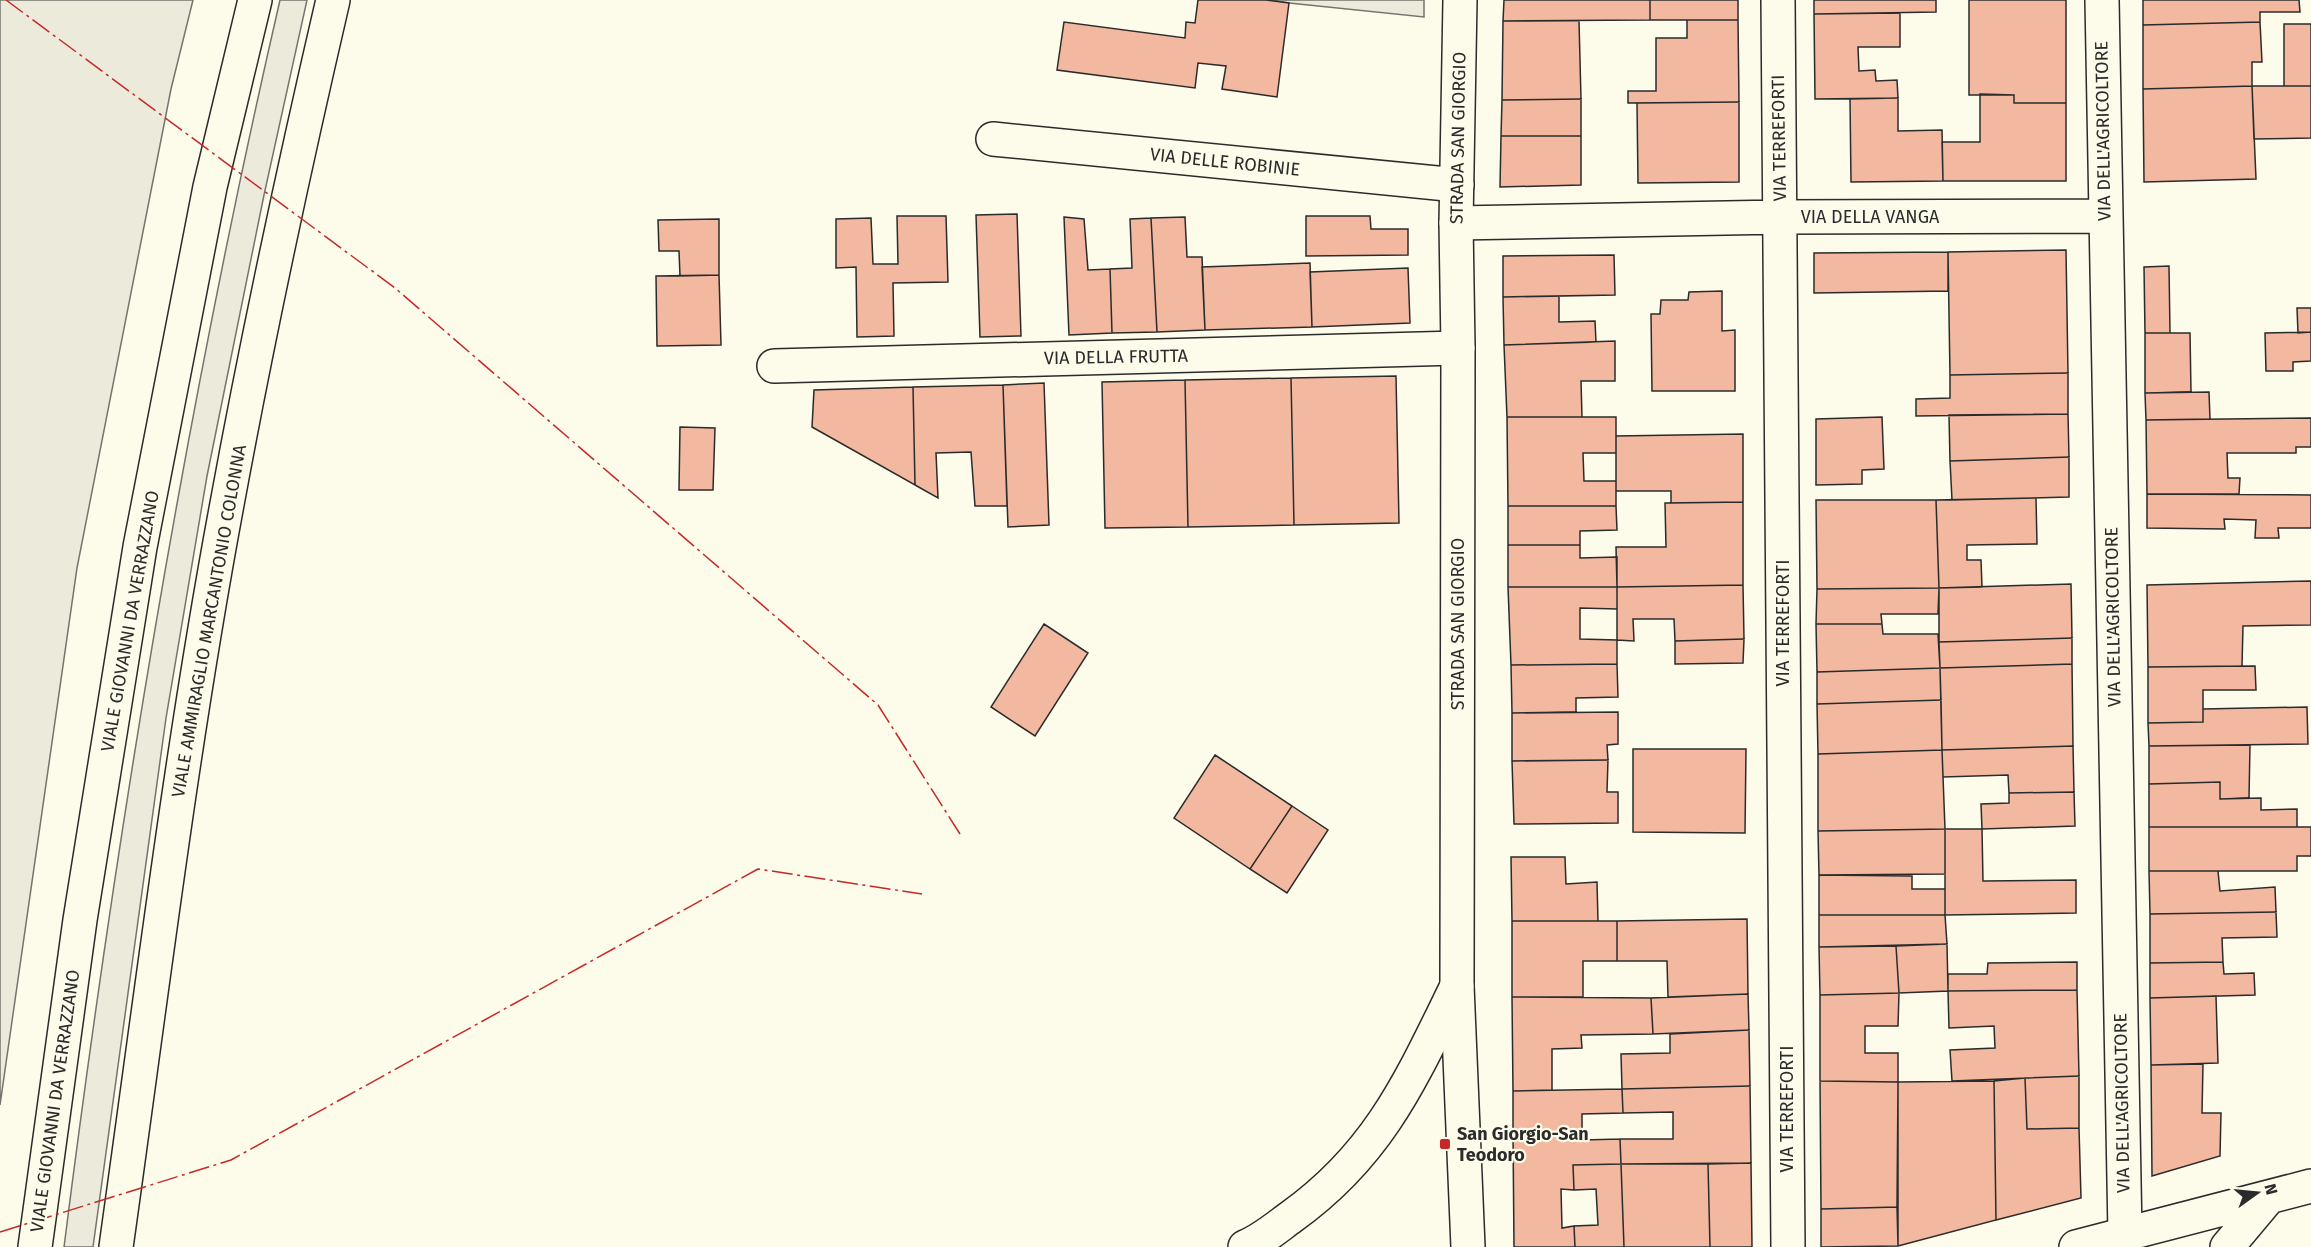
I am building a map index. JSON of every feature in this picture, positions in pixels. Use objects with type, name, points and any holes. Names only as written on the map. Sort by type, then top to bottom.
[{"type":"street","name":"VIALE GIOVANNI DA VERRAZZANO","points":[[35,1247],[80,920],[140,548],[210,187],[255,0]]},
{"type":"street","name":"VIALE AMMIRAGLIO MARCANTONIO COLONNA","points":[[116,1247],[182,772],[226,507],[281,224],[333,0]]},
{"type":"street","name":"STRADA SAN GIORGIO","points":[[1460,0],[1456,223],[1458,348],[1457,986],[1468,1247]]},
{"type":"street","name":"VIA TERREFORTI","points":[[1778,0],[1788,1247]]},
{"type":"street","name":"VIA DELL'AGRICOLTORE","points":[[2102,0],[2104,216],[2130,1242]]},
{"type":"street","name":"VIA DELLE ROBINIE","points":[[993,139],[1457,185]]},
{"type":"street","name":"VIA DELLA VANGA","points":[[1456,223],[1780,217],[2104,216]]},
{"type":"street","name":"VIA DELLA FRUTTA","points":[[774,366],[1458,348]]},
{"type":"street","points":[[1245,1247],[1258,1241],[1320,1196],[1366,1149],[1410,1082],[1457,986]]},
{"type":"street","points":[[2076,1247],[2130,1242],[2268,1197],[2311,1186]]},
{"type":"street","points":[[2227,1247],[2268,1197]]},
{"type":"shaded area","points":[[0,0],[193,0],[171,89],[77,568],[0,1105]]},
{"type":"shaded area","points":[[280,0],[307,0],[264,195],[207,476],[166,718],[93,1247],[64,1247],[107,933],[156,621],[214,310]]},
{"type":"shaded area","points":[[1267,0],[1424,0],[1424,17],[1289,3]]},
{"type":"building","points":[[1198,0],[1266,0],[1289,3],[1277,97],[1222,89],[1226,66],[1198,63],[1195,88],[1057,70],[1064,22],[1185,38],[1186,22],[1195,23]]},
{"type":"building","points":[[1504,0],[1650,0],[1650,20],[1503,21]]},
{"type":"building","points":[[1650,0],[1738,0],[1738,20],[1650,20]]},
{"type":"building","points":[[1814,0],[1936,0],[1936,12],[1814,14]]},
{"type":"building","points":[[1969,0],[2066,0],[2066,103],[2014,103],[2014,95],[1969,95]]},
{"type":"building","points":[[2143,0],[2299,0],[2300,12],[2260,12],[2260,22],[2143,25]]},
{"type":"building","points":[[1900,13],[1900,47],[1858,47],[1859,71],[1875,70],[1876,81],[1897,80],[1898,98],[1815,99],[1814,14]]},
{"type":"building","points":[[1687,20],[1738,20],[1739,102],[1628,103],[1628,91],[1656,91],[1656,38],[1687,38]]},
{"type":"building","points":[[1503,21],[1579,21],[1581,99],[1502,100]]},
{"type":"building","points":[[2260,22],[2262,62],[2252,62],[2252,86],[2143,89],[2143,25]]},
{"type":"building","points":[[2284,24],[2311,24],[2311,86],[2284,86]]},
{"type":"building","points":[[2252,86],[2256,179],[2144,182],[2143,89]]},
{"type":"building","points":[[2252,86],[2311,86],[2311,138],[2254,139]]},
{"type":"building","points":[[1980,94],[2014,95],[2014,103],[2066,103],[2066,181],[1943,181],[1942,142],[1980,142]]},
{"type":"building","points":[[1898,98],[1898,131],[1942,130],[1943,181],[1851,182],[1850,99]]},
{"type":"building","points":[[1581,99],[1581,136],[1501,136],[1502,100]]},
{"type":"building","points":[[1739,102],[1739,182],[1638,183],[1637,103]]},
{"type":"building","points":[[1501,136],[1581,136],[1581,185],[1500,187]]},
{"type":"building","points":[[1017,214],[1021,336],[980,337],[976,215]]},
{"type":"building","points":[[897,216],[946,216],[948,282],[893,283],[894,336],[857,337],[856,267],[836,268],[836,219],[871,218],[873,264],[898,264]]},
{"type":"building","points":[[1306,216],[1370,216],[1371,229],[1408,229],[1408,255],[1306,256]]},
{"type":"building","points":[[1064,217],[1084,219],[1088,270],[1110,269],[1112,333],[1069,335]]},
{"type":"building","points":[[1185,217],[1187,257],[1202,257],[1205,330],[1157,332],[1151,218]]},
{"type":"building","points":[[1151,218],[1157,332],[1112,333],[1110,269],[1132,268],[1130,219]]},
{"type":"building","points":[[719,219],[719,275],[680,276],[679,251],[659,251],[658,220]]},
{"type":"building","points":[[2066,250],[2068,373],[1950,375],[1948,252]]},
{"type":"building","points":[[1948,252],[1948,291],[1814,293],[1814,253]]},
{"type":"building","points":[[1614,255],[1615,295],[1503,297],[1503,256]]},
{"type":"building","points":[[1310,263],[1312,327],[1205,330],[1202,267]]},
{"type":"building","points":[[2169,266],[2170,333],[2145,333],[2144,267]]},
{"type":"building","points":[[1408,268],[1410,323],[1312,327],[1310,272]]},
{"type":"building","points":[[719,275],[721,345],[657,346],[656,276]]},
{"type":"building","points":[[1722,291],[1722,331],[1735,330],[1735,391],[1652,391],[1651,314],[1660,314],[1661,300],[1688,300],[1689,292]]},
{"type":"building","points":[[1559,296],[1559,322],[1595,321],[1596,342],[1504,345],[1503,297]]},
{"type":"building","points":[[2297,308],[2311,308],[2311,332],[2298,333]]},
{"type":"building","points":[[2311,332],[2311,361],[2293,362],[2293,371],[2266,371],[2265,333]]},
{"type":"building","points":[[2145,333],[2190,333],[2191,392],[2145,393]]},
{"type":"building","points":[[1615,341],[1615,381],[1581,381],[1582,417],[1507,417],[1504,345]]},
{"type":"building","points":[[2068,373],[2068,414],[1916,416],[1916,399],[1950,398],[1950,375]]},
{"type":"building","points":[[1396,376],[1399,523],[1294,525],[1291,378]]},
{"type":"building","points":[[1291,378],[1294,525],[1188,527],[1185,380]]},
{"type":"building","points":[[1185,380],[1188,527],[1105,528],[1102,382]]},
{"type":"building","points":[[1044,383],[1049,525],[1008,527],[1003,385]]},
{"type":"building","points":[[1003,385],[1007,506],[975,506],[971,452],[936,453],[938,498],[915,485],[913,387]]},
{"type":"building","points":[[913,387],[915,485],[812,427],[814,390]]},
{"type":"building","points":[[2209,392],[2210,419],[2146,420],[2145,393]]},
{"type":"building","points":[[2068,414],[2069,457],[1950,461],[1949,415]]},
{"type":"building","points":[[1507,417],[1616,417],[1616,453],[1583,453],[1584,481],[1616,481],[1616,506],[1508,506]]},
{"type":"building","points":[[1882,417],[1884,469],[1862,470],[1862,484],[1816,485],[1816,419]]},
{"type":"building","points":[[2311,418],[2311,447],[2296,447],[2296,453],[2227,453],[2228,478],[2240,478],[2239,494],[2147,494],[2146,420]]},
{"type":"building","points":[[680,427],[715,428],[713,490],[679,490]]},
{"type":"building","points":[[1743,434],[1743,502],[1671,503],[1671,491],[1616,491],[1616,436]]},
{"type":"building","points":[[2069,457],[2069,497],[1952,500],[1950,461]]},
{"type":"building","points":[[2147,494],[2311,495],[2311,528],[2278,528],[2279,538],[2255,538],[2256,520],[2224,519],[2225,529],[2147,528]]},
{"type":"building","points":[[2036,498],[2037,544],[1967,545],[1967,560],[1981,560],[1982,587],[1939,588],[1936,500]]},
{"type":"building","points":[[1816,500],[1936,500],[1939,588],[1817,589]]},
{"type":"building","points":[[1743,502],[1743,585],[1617,587],[1616,547],[1666,547],[1665,503]]},
{"type":"building","points":[[1508,506],[1616,506],[1617,530],[1580,531],[1580,545],[1508,545]]},
{"type":"building","points":[[1508,545],[1580,545],[1580,558],[1617,557],[1617,587],[1508,587]]},
{"type":"building","points":[[2311,581],[2311,625],[2243,626],[2242,666],[2148,667],[2147,585]]},
{"type":"building","points":[[2071,584],[2072,638],[1939,642],[1939,588]]},
{"type":"building","points":[[1743,585],[1744,639],[1675,641],[1674,619],[1633,619],[1634,641],[1617,640],[1617,587]]},
{"type":"building","points":[[1508,587],[1617,587],[1617,609],[1580,608],[1580,639],[1617,640],[1617,664],[1511,665]]},
{"type":"building","points":[[1939,588],[1938,614],[1881,614],[1882,624],[1816,624],[1817,589]]},
{"type":"building","points":[[1044,624],[1088,653],[1035,736],[991,707]]},
{"type":"building","points":[[1816,624],[1882,624],[1883,634],[1938,634],[1940,668],[1817,672]]},
{"type":"building","points":[[2072,638],[2072,664],[1940,668],[1939,642]]},
{"type":"building","points":[[1744,639],[1743,663],[1675,664],[1675,641]]},
{"type":"building","points":[[1617,664],[1618,697],[1576,698],[1576,712],[1512,713],[1511,665]]},
{"type":"building","points":[[2072,664],[2073,746],[1942,750],[1940,668]]},
{"type":"building","points":[[2255,666],[2256,690],[2203,690],[2203,722],[2148,723],[2148,667]]},
{"type":"building","points":[[1940,668],[1941,700],[1817,704],[1817,672]]},
{"type":"building","points":[[1941,700],[1942,750],[1818,754],[1817,704]]},
{"type":"building","points":[[2307,707],[2308,744],[2149,746],[2148,723],[2203,722],[2203,709]]},
{"type":"building","points":[[1618,712],[1618,744],[1607,745],[1608,760],[1512,761],[1512,713]]},
{"type":"building","points":[[2250,745],[2249,798],[2220,799],[2220,782],[2149,784],[2149,746]]},
{"type":"building","points":[[2073,746],[2074,792],[2009,793],[2008,775],[1943,777],[1942,750]]},
{"type":"building","points":[[1633,749],[1746,749],[1745,833],[1633,832]]},
{"type":"building","points":[[1942,750],[1945,829],[1818,831],[1818,754]]},
{"type":"building","points":[[1215,755],[1292,806],[1250,869],[1174,818]]},
{"type":"building","points":[[1608,760],[1607,792],[1618,792],[1618,823],[1514,824],[1512,761]]},
{"type":"building","points":[[2220,782],[2220,799],[2261,798],[2261,810],[2297,809],[2297,827],[2149,827],[2149,784]]},
{"type":"building","points":[[2074,792],[2075,826],[1982,829],[1981,804],[2009,803],[2009,793]]},
{"type":"building","points":[[1292,806],[1328,830],[1287,893],[1250,869]]},
{"type":"building","points":[[2149,827],[2311,827],[2311,856],[2297,856],[2297,871],[2149,871]]},
{"type":"building","points":[[1945,829],[1945,874],[1819,875],[1818,831]]},
{"type":"building","points":[[1945,829],[1982,829],[1983,881],[2076,880],[2076,913],[1945,915]]},
{"type":"building","points":[[1511,857],[1565,857],[1566,884],[1597,882],[1598,921],[1512,921]]},
{"type":"building","points":[[2149,871],[2218,871],[2220,891],[2275,887],[2276,912],[2150,914]]},
{"type":"building","points":[[1819,875],[1912,876],[1912,889],[1945,889],[1945,915],[1819,915]]},
{"type":"building","points":[[2276,912],[2277,937],[2222,938],[2223,962],[2150,963],[2150,914]]},
{"type":"building","points":[[1819,915],[1945,915],[1947,944],[1819,947]]},
{"type":"building","points":[[1747,919],[1748,994],[1668,997],[1667,961],[1617,961],[1617,921]]},
{"type":"building","points":[[1512,921],[1617,921],[1617,961],[1583,961],[1583,997],[1512,997]]},
{"type":"building","points":[[1947,944],[1948,991],[1899,993],[1896,946]]},
{"type":"building","points":[[1896,946],[1899,993],[1820,995],[1819,947]]},
{"type":"building","points":[[2077,962],[2077,990],[1948,991],[1948,974],[1987,974],[1988,963]]},
{"type":"building","points":[[2223,962],[2224,974],[2254,973],[2255,995],[2150,998],[2150,963]]},
{"type":"building","points":[[2077,990],[2079,1076],[1952,1081],[1950,1050],[1995,1048],[1994,1026],[1949,1028],[1948,991]]},
{"type":"building","points":[[1899,993],[1898,1026],[1865,1026],[1865,1053],[1898,1053],[1898,1082],[1820,1081],[1820,995]]},
{"type":"building","points":[[1748,994],[1749,1030],[1653,1034],[1651,998]]},
{"type":"building","points":[[2216,996],[2218,1063],[2151,1065],[2150,998]]},
{"type":"building","points":[[1512,997],[1651,998],[1653,1034],[1581,1035],[1582,1048],[1552,1049],[1552,1090],[1513,1091]]},
{"type":"building","points":[[1749,1030],[1750,1086],[1622,1089],[1621,1054],[1670,1053],[1670,1034]]},
{"type":"building","points":[[2203,1064],[2202,1113],[2221,1113],[2220,1156],[2152,1176],[2151,1065]]},
{"type":"building","points":[[2079,1076],[2079,1128],[2027,1129],[2025,1078]]},
{"type":"building","points":[[2025,1078],[2027,1129],[2079,1128],[2081,1198],[1996,1220],[1994,1081]]},
{"type":"building","points":[[1820,1081],[1898,1082],[1897,1207],[1821,1209]]},
{"type":"building","points":[[1994,1081],[1996,1220],[1898,1246],[1898,1082]]},
{"type":"building","points":[[1750,1086],[1751,1163],[1621,1164],[1620,1139],[1673,1139],[1673,1112],[1623,1113],[1622,1089]]},
{"type":"building","points":[[1622,1089],[1623,1113],[1582,1114],[1582,1132],[1513,1134],[1513,1091]]},
{"type":"building","points":[[1582,1132],[1582,1140],[1620,1139],[1621,1164],[1573,1165],[1574,1190],[1561,1189],[1562,1228],[1574,1226],[1575,1247],[1514,1247],[1513,1134]]},
{"type":"building","points":[[1751,1163],[1752,1247],[1710,1247],[1708,1164]]},
{"type":"building","points":[[1621,1164],[1708,1164],[1710,1247],[1624,1247]]},
{"type":"building","points":[[1621,1164],[1624,1247],[1575,1247],[1574,1226],[1598,1225],[1596,1189],[1574,1190],[1573,1165]]},
{"type":"building","points":[[1897,1207],[1898,1246],[1821,1247],[1821,1209]]},
{"type":"power","points":[[6,0],[395,288],[878,705],[960,834]]},
{"type":"power","points":[[0,1232],[231,1160],[758,869],[922,894]]},
{"type":"place","name":"San Giorgio-San Teodoro","points":[[1445,1144]]}]
